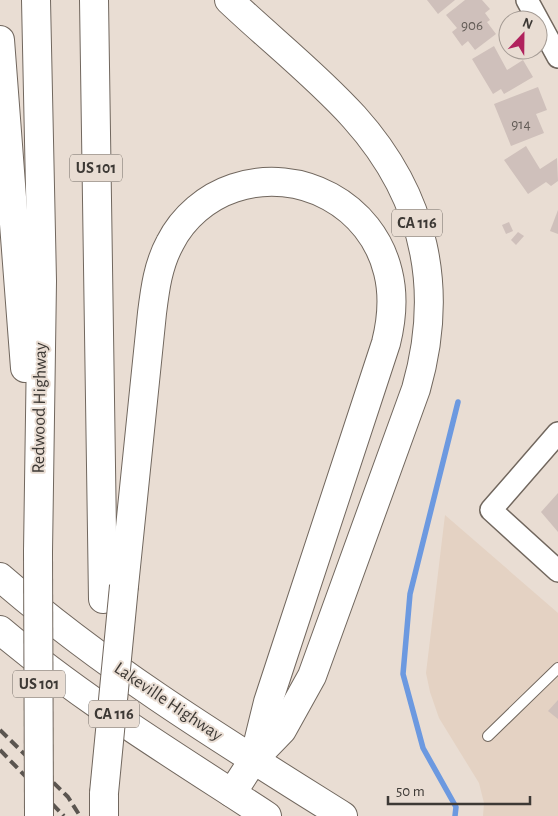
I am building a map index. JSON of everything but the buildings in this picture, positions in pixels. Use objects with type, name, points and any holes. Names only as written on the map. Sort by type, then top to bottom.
[{"type":"main road","name":"Redwood Highway","points":[[36,0],[42,282],[38,552],[39,816]]},
{"type":"main road","name":"US 101","points":[[94,0],[114,592]]},
{"type":"main road","name":"CA 116","points":[[229,0],[339,102],[380,149],[402,185],[417,224],[429,286],[428,328],[422,370],[410,410],[339,604],[312,676],[299,702],[282,730],[254,759]]},
{"type":"main road","points":[[0,40],[38,552]]},
{"type":"main road","points":[[104,804],[114,592],[159,271],[170,243],[180,226],[194,211],[220,194],[238,186],[279,181],[299,184],[328,194],[353,212],[366,226],[378,244],[390,282],[390,323],[268,702],[254,759],[232,793]]},
{"type":"main road","name":"Lakeville Highway","points":[[0,577],[66,632],[144,688],[343,816]]},
{"type":"main road","name":"CA 116","points":[[0,630],[70,684],[268,816]]},
{"type":"street","points":[[527,0],[558,57]]},
{"type":"street","points":[[558,433],[491,510],[558,571]]},
{"type":"lane","points":[[488,736],[558,668]]},
{"type":"shaded area","points":[[445,515],[558,613],[558,816],[483,816],[484,803],[479,783],[439,718],[426,673]]},
{"type":"waterway","points":[[455,816],[456,807],[423,748],[403,674],[410,594],[458,402]]},
{"type":"railway","points":[[0,730],[68,797],[80,816]]},
{"type":"railway","points":[[0,750],[64,816]]}]
